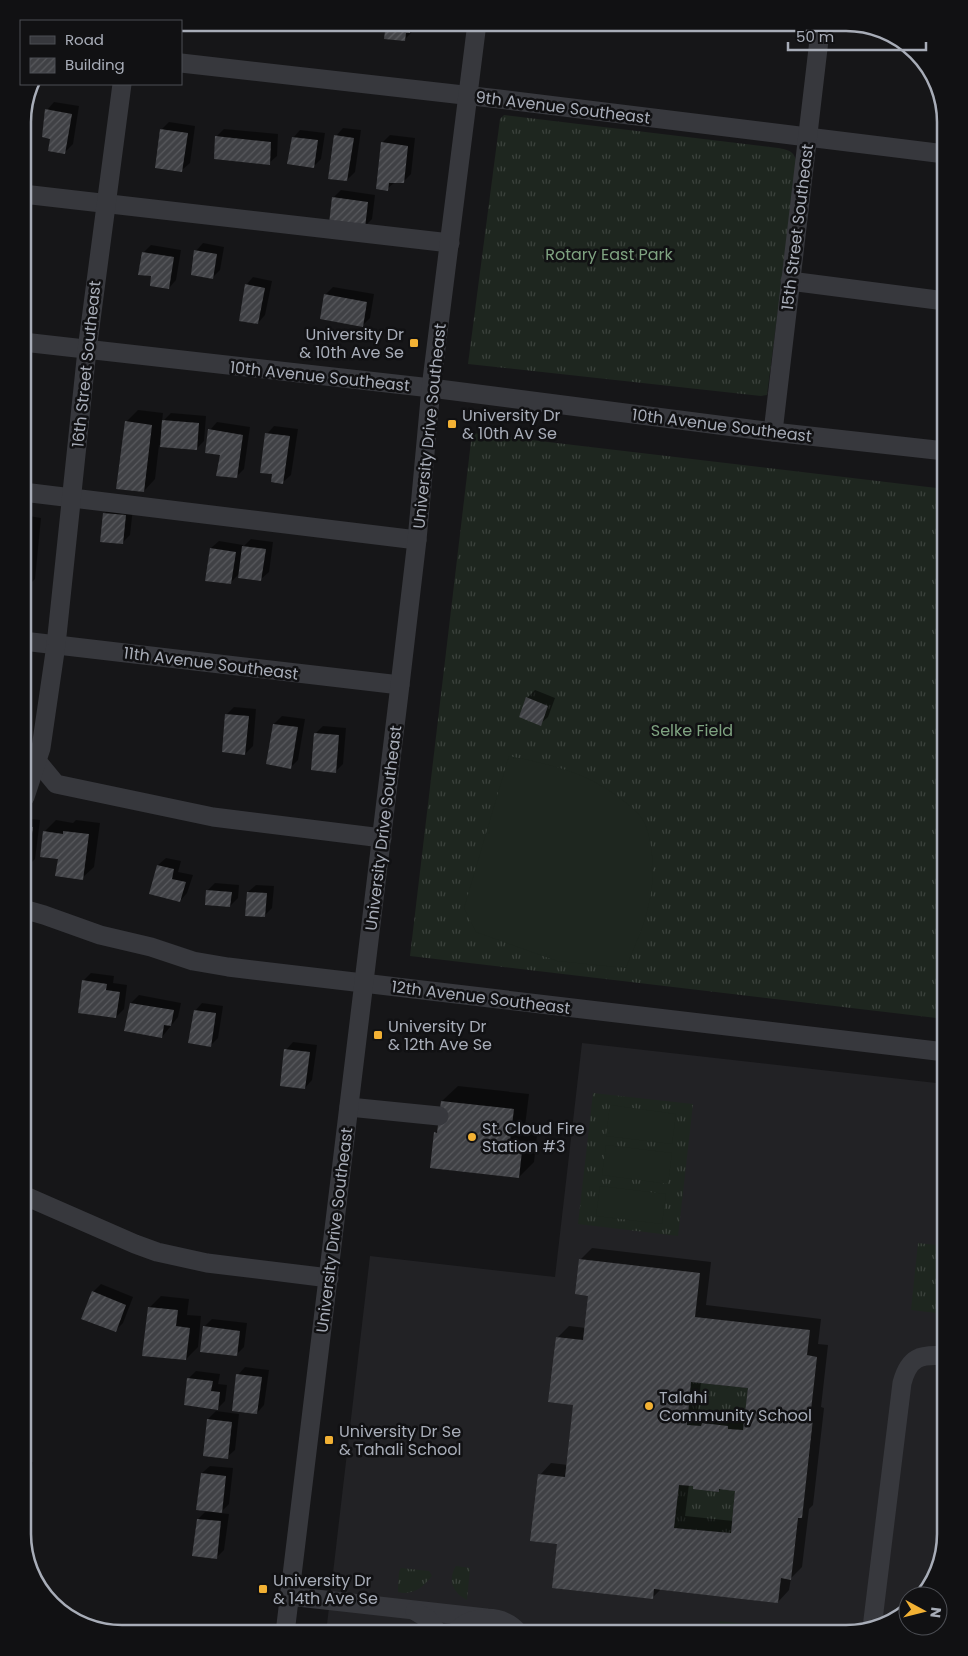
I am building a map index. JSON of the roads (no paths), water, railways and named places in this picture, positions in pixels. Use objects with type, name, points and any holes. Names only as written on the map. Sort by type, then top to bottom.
[{"type":"street","name":"University Drive Southeast","points":[[286,1625],[417,540],[431,388],[476,31]]},
{"type":"street","name":"15th Street Southeast","points":[[773,432],[820,31]]},
{"type":"street","name":"9th Avenue Southeast","points":[[182,63],[937,153]]},
{"type":"street","name":"16th Street Southeast","points":[[31,760],[41,748],[56,645],[87,350],[122,85]]},
{"type":"street","points":[[31,195],[450,243]]},
{"type":"street","points":[[790,281],[937,300]]},
{"type":"street","name":"10th Avenue Southeast","points":[[31,343],[431,388],[773,432],[937,450]]},
{"type":"street","points":[[31,493],[417,540]]},
{"type":"street","name":"11th Avenue Southeast","points":[[31,642],[400,684]]},
{"type":"street","points":[[31,762],[56,784],[213,817],[382,838]]},
{"type":"street","name":"12th Avenue Southeast","points":[[31,911],[100,935],[193,961],[238,968],[937,1051]]},
{"type":"street","points":[[349,1107],[439,1116]]},
{"type":"street","points":[[31,1199],[158,1252],[208,1263],[329,1278]]},
{"type":"street","points":[[873,1621],[902,1383],[906,1368],[917,1358],[937,1355]]},
{"type":"street","points":[[290,1596],[497,1619],[509,1625]]},
{"type":"street","points":[[415,1611],[428,1619],[432,1625]]},
{"type":"street","points":[[463,1625],[476,1619],[486,1618]]},
{"type":"place","name":"University Dr & 10th Ave Se","points":[[414,343]]},
{"type":"place","name":"University Dr & 10th Av Se","points":[[452,424]]},
{"type":"place","name":"University Dr & 12th Ave Se","points":[[378,1035]]},
{"type":"place","name":"St. Cloud Fire Station #3","points":[[472,1137]]},
{"type":"place","name":"Talahi Community School","points":[[649,1406]]},
{"type":"place","name":"University Dr Se & Tahali School","points":[[329,1440]]},
{"type":"place","name":"University Dr & 14th Ave Se","points":[[263,1589]]},
{"type":"park label","name":"Rotary East Park","points":[[609,254]]},
{"type":"park label","name":"Selke Field","points":[[692,730]]}]
